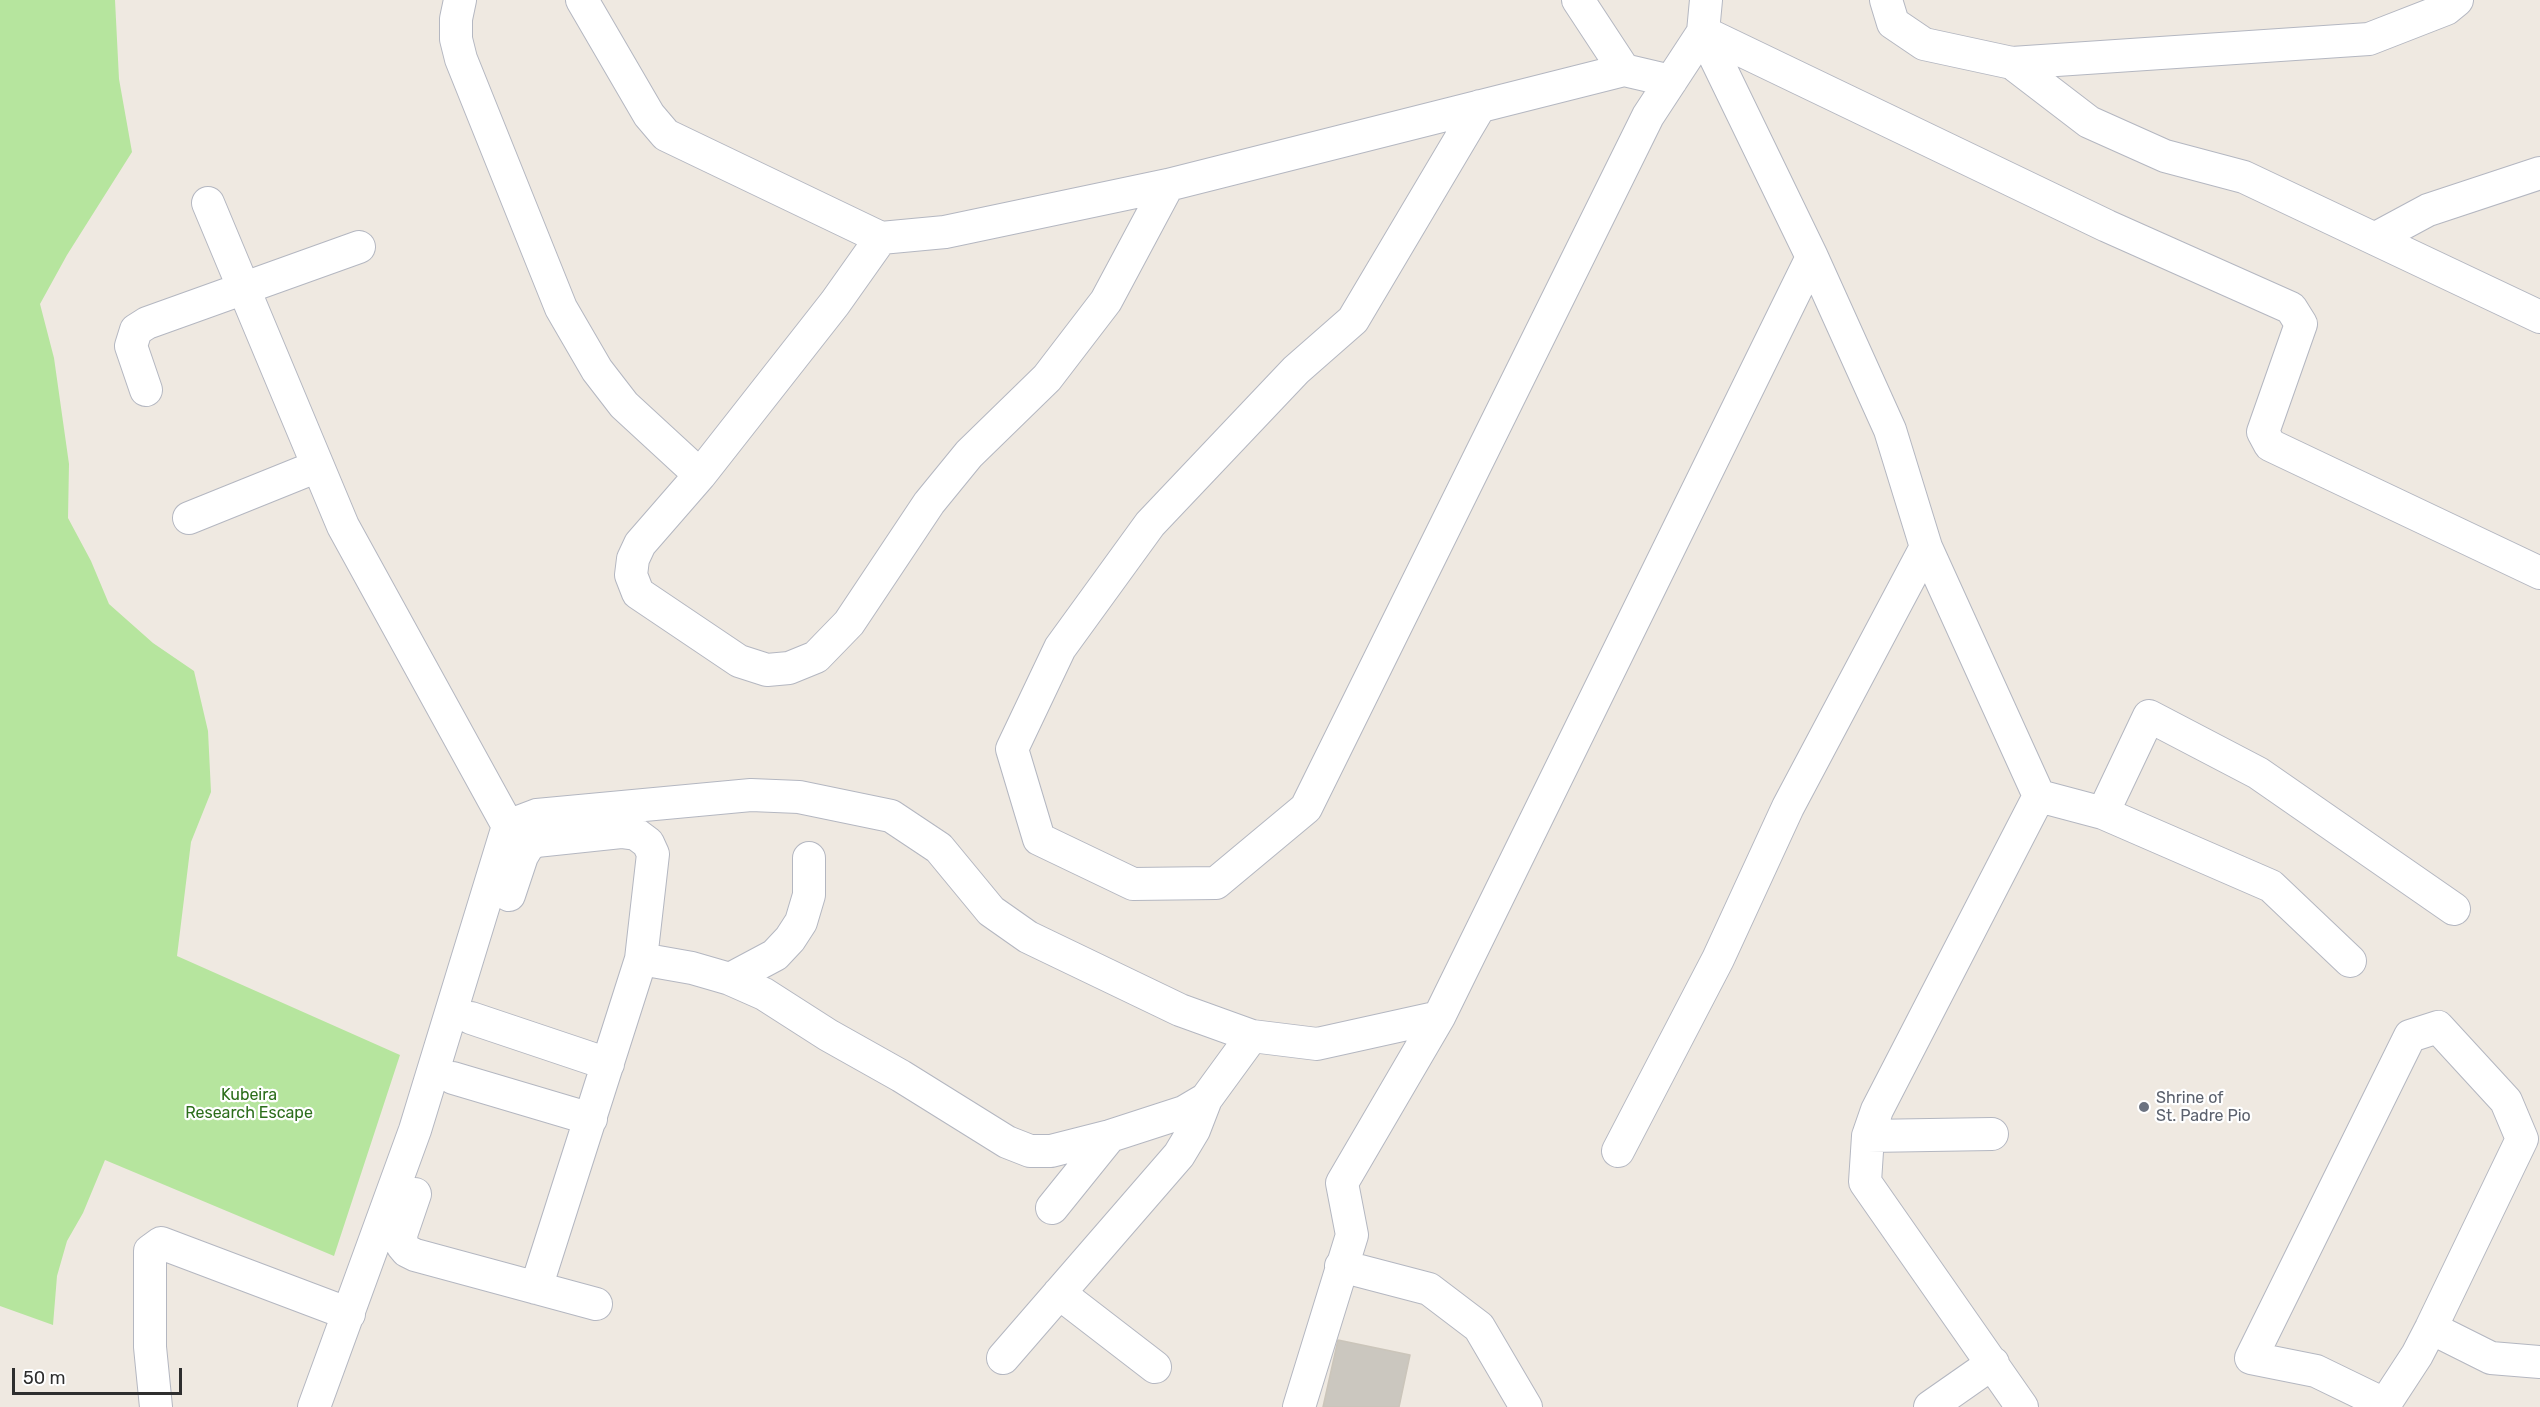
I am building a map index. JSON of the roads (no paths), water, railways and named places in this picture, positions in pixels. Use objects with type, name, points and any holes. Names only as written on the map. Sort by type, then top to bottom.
[{"type":"street","points":[[460,0],[456,20],[456,39],[460,59],[561,308],[597,370],[624,405],[700,475]]},
{"type":"street","points":[[582,0],[649,116],[666,135],[881,238],[945,232],[1168,185],[1624,70],[1671,81]]},
{"type":"street","points":[[1578,0],[1624,70]]},
{"type":"street","points":[[1480,106],[1353,320],[1296,370],[1150,524],[1060,648],[1012,749],[1039,839],[1133,884],[1216,883],[1306,808],[1648,116],[1703,32],[1706,0]]},
{"type":"street","points":[[1886,0],[1893,22],[1924,44],[2012,63],[2369,39],[2446,9],[2457,0]]},
{"type":"street","points":[[1703,32],[1812,256],[1890,430],[1926,547],[2039,796]]},
{"type":"street","points":[[1703,32],[2107,226],[2291,308],[2301,324],[2263,432],[2270,445],[2540,573]]},
{"type":"street","points":[[2012,63],[2089,122],[2165,156],[2244,177],[2540,317]]},
{"type":"street","points":[[2376,238],[2428,210],[2540,172]]},
{"type":"street","points":[[881,238],[835,303],[700,475],[640,544],[633,559],[631,575],[638,593],[739,661],[767,670],[789,668],[816,657],[849,623],[936,495],[969,454],[1047,378],[1106,302],[1168,185]]},
{"type":"street","points":[[208,203],[343,526],[508,826],[415,1130],[350,1314],[314,1407]]},
{"type":"street","points":[[146,390],[131,346],[136,330],[147,323],[245,290],[359,247]]},
{"type":"street","points":[[1299,1407],[1352,1235],[1342,1183],[1439,1017],[1812,256]]},
{"type":"street","points":[[189,518],[318,466]]},
{"type":"street","points":[[1618,1151],[1718,959],[1788,807],[1926,547]]},
{"type":"street","points":[[2103,813],[2149,717],[2258,773],[2454,909]]},
{"type":"street","points":[[508,826],[537,815],[751,795],[800,797],[891,816],[939,848],[991,911],[1028,937],[1180,1010],[1252,1036],[1317,1044],[1439,1017]]},
{"type":"street","points":[[2039,796],[2103,813],[2271,886],[2350,961]]},
{"type":"street","points":[[2022,1407],[1865,1182],[1868,1136],[1877,1110],[1964,946],[2039,796]]},
{"type":"street","points":[[536,1288],[641,959],[653,854],[648,843],[636,834],[621,832],[536,841],[528,846],[518,866],[453,1078],[401,1234],[402,1245],[415,1256],[596,1304]]},
{"type":"street","points":[[730,979],[775,955],[790,939],[801,922],[809,895],[809,858]]},
{"type":"street","points":[[641,959],[692,968],[730,979],[765,994],[828,1035],[901,1076],[1007,1142],[1030,1151],[1052,1151],[1110,1136],[1184,1112],[1206,1099]]},
{"type":"street","points":[[471,1018],[608,1064]]},
{"type":"street","points":[[2438,1027],[2506,1101],[2522,1139],[2432,1328],[2384,1405],[2316,1371],[2251,1358],[2410,1036],[2438,1027]]},
{"type":"street","points":[[1003,1358],[1179,1155],[1194,1130],[1206,1099],[1252,1036]]},
{"type":"street","points":[[453,1078],[591,1119]]},
{"type":"street","points":[[1868,1136],[1992,1134]]},
{"type":"street","points":[[1052,1208],[1110,1136]]},
{"type":"street","points":[[156,1407],[150,1347],[150,1251],[161,1243],[350,1314]]},
{"type":"street","points":[[1341,1266],[1429,1289],[1479,1327],[1526,1407]]},
{"type":"street","points":[[1059,1293],[1155,1367]]},
{"type":"street","points":[[2432,1328],[2491,1358],[2540,1362]]},
{"type":"street","points":[[1930,1407],[1993,1363]]},
{"type":"place","name":"Shrine of St. Padre Pio","points":[[2144,1107]]},
{"type":"park label","name":"Kubeira Research Escape","points":[[249,1104]]}]
